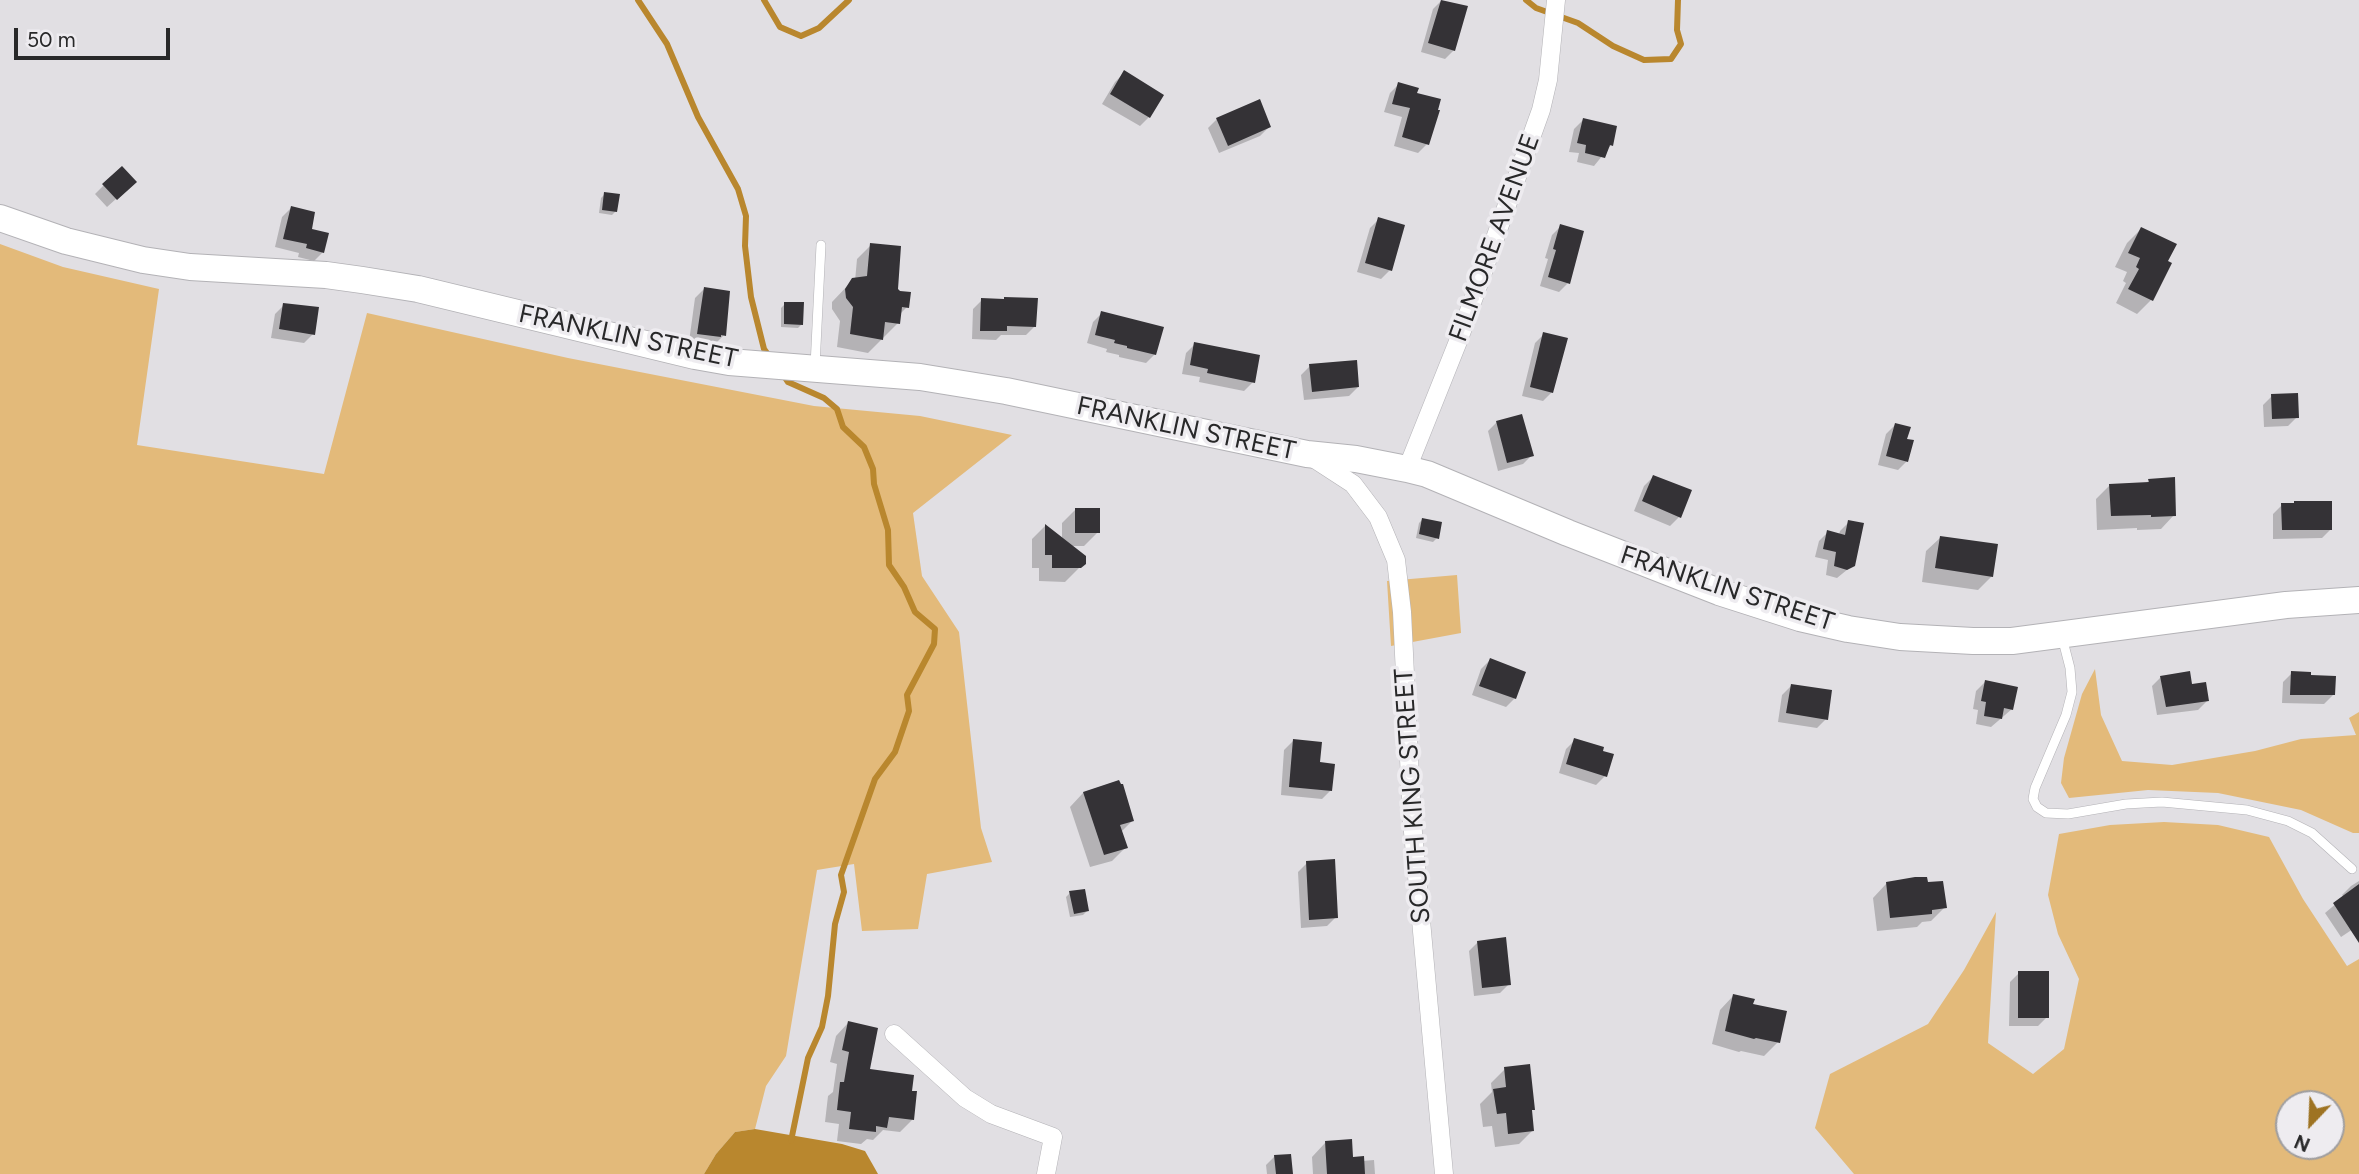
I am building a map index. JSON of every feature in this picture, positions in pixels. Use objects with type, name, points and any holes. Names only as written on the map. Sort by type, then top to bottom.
[{"type":"main road","name":"FRANKLIN STREET","points":[[0,218],[66,241],[143,260],[190,267],[326,275],[418,289],[695,356],[729,362],[920,377],[1006,391],[1307,454],[1356,459],[1407,469],[1427,474],[1719,592],[1800,618],[1900,637],[2012,640],[2286,606],[2359,600]]},
{"type":"street","name":"FILMORE AVENUE","points":[[1407,469],[1459,340],[1519,174],[1548,80],[1556,3]]},
{"type":"street","name":"SOUTH KING STREET","points":[[1307,454],[1353,484],[1378,517],[1396,560],[1402,612],[1412,821],[1444,1174]]},
{"type":"street","points":[[894,1034],[965,1098],[991,1114],[1054,1137],[1046,1174]]},
{"type":"lane","points":[[815,368],[821,245]]},
{"type":"lane","points":[[2061,636],[2070,668],[2072,692],[2066,715],[2035,789],[2033,799],[2037,807],[2046,813],[2068,814],[2126,804],[2162,802],[2247,810],[2288,821],[2312,833],[2353,869]]},
{"type":"shaded area","points":[[0,244],[63,267],[159,289],[137,445],[324,474],[367,313],[568,358],[814,406],[920,416],[1012,435],[913,513],[922,576],[959,632],[981,828],[992,862],[927,874],[918,929],[862,931],[854,864],[817,870],[786,1056],[766,1086],[755,1129],[735,1132],[716,1154],[704,1174],[0,1174]]},
{"type":"shaded area","points":[[1457,575],[1461,633],[1391,646],[1387,581]]},
{"type":"shaded area","points":[[2095,669],[2101,715],[2122,761],[2172,765],[2255,751],[2301,739],[2356,735],[2349,718],[2359,712],[2359,833],[2353,833],[2301,810],[2218,793],[2148,790],[2069,798],[2061,783],[2064,758],[2082,694]]},
{"type":"shaded area","points":[[2164,822],[2218,825],[2269,837],[2303,899],[2347,966],[2359,959],[2359,1174],[1854,1174],[1815,1128],[1830,1074],[1928,1024],[1964,970],[1996,912],[1988,1043],[2033,1074],[2064,1049],[2079,979],[2058,934],[2048,895],[2059,834],[2110,825]]},
{"type":"shaded area","points":[[755,1129],[842,1144],[865,1151],[878,1174],[704,1174],[716,1154],[735,1132]]},
{"type":"building","points":[[1441,0],[1468,6],[1455,51],[1428,43]]},
{"type":"building","points":[[1124,70],[1164,95],[1150,118],[1110,94]]},
{"type":"building","points":[[1398,82],[1419,88],[1417,93],[1441,99],[1429,145],[1402,137],[1410,108],[1392,104]]},
{"type":"building","points":[[1260,99],[1271,127],[1228,146],[1216,118]]},
{"type":"building","points":[[1583,118],[1617,126],[1613,146],[1610,145],[1605,158],[1585,153],[1586,145],[1577,143]]},
{"type":"building","points":[[122,166],[137,182],[117,200],[102,184]]},
{"type":"building","points":[[604,192],[620,194],[617,212],[602,210]]},
{"type":"building","points":[[291,206],[315,212],[312,229],[329,233],[324,253],[306,248],[307,244],[283,239]]},
{"type":"building","points":[[1378,217],[1405,225],[1392,271],[1365,263]]},
{"type":"building","points":[[1560,224],[1584,231],[1570,284],[1548,277]]},
{"type":"building","points":[[2141,227],[2177,244],[2168,261],[2172,263],[2153,301],[2128,289],[2139,269],[2136,267],[2140,258],[2128,253]]},
{"type":"building","points":[[870,243],[901,246],[898,289],[911,292],[909,308],[902,307],[900,324],[885,322],[883,340],[850,334],[853,307],[846,298],[845,289],[852,278],[867,276]]},
{"type":"building","points":[[704,287],[730,291],[726,336],[697,334]]},
{"type":"building","points":[[981,298],[1038,298],[1036,327],[1007,326],[1007,331],[980,331]]},
{"type":"building","points":[[784,302],[804,302],[803,325],[784,324]]},
{"type":"building","points":[[283,303],[319,307],[315,335],[279,329]]},
{"type":"building","points":[[1101,311],[1164,327],[1156,355],[1127,348],[1114,343],[1115,340],[1095,335]]},
{"type":"building","points":[[1543,332],[1568,338],[1553,393],[1530,387]]},
{"type":"building","points":[[1194,342],[1260,355],[1255,383],[1207,373],[1208,369],[1190,365]]},
{"type":"building","points":[[1357,360],[1359,387],[1312,392],[1309,364]]},
{"type":"building","points":[[2298,393],[2299,418],[2272,419],[2271,394]]},
{"type":"building","points":[[1522,414],[1534,456],[1507,463],[1496,421]]},
{"type":"building","points":[[1895,423],[1911,427],[1907,439],[1914,440],[1908,462],[1886,456]]},
{"type":"building","points":[[1653,475],[1692,490],[1681,518],[1642,501]]},
{"type":"building","points":[[2175,477],[2176,516],[2111,516],[2109,484],[2149,482],[2148,479]]},
{"type":"building","points":[[2332,501],[2332,530],[2282,530],[2281,503]]},
{"type":"building","points":[[1075,508],[1100,508],[1100,533],[1075,533]]},
{"type":"building","points":[[1422,518],[1442,522],[1439,539],[1419,534]]},
{"type":"building","points":[[1848,520],[1864,523],[1855,566],[1847,570],[1834,566],[1836,552],[1823,549],[1827,530],[1845,535]]},
{"type":"building","points":[[1045,524],[1086,556],[1086,564],[1081,568],[1052,568],[1052,555],[1045,555]]},
{"type":"building","points":[[1940,536],[1998,544],[1993,577],[1935,568]]},
{"type":"building","points":[[1490,658],[1526,672],[1516,699],[1479,686]]},
{"type":"building","points":[[2190,671],[2192,684],[2206,682],[2209,701],[2166,707],[2160,676]]},
{"type":"building","points":[[2291,671],[2336,676],[2335,695],[2290,695]]},
{"type":"building","points":[[1985,680],[2018,687],[2013,710],[2004,708],[2002,719],[1984,716],[1986,702],[1981,701]]},
{"type":"building","points":[[1791,684],[1832,690],[1828,720],[1786,713]]},
{"type":"building","points":[[1574,738],[1604,747],[1603,751],[1614,754],[1607,777],[1566,764]]},
{"type":"building","points":[[1293,739],[1322,742],[1320,762],[1335,764],[1332,791],[1289,787]]},
{"type":"building","points":[[1119,780],[1123,784],[1134,821],[1120,825],[1128,848],[1104,855],[1083,792]]},
{"type":"building","points":[[1335,859],[1338,918],[1309,920],[1306,861]]},
{"type":"building","points":[[1927,877],[1928,882],[1943,881],[1947,908],[1932,910],[1932,914],[1890,918],[1886,882]]},
{"type":"building","points":[[2359,884],[2359,943],[2333,903]]},
{"type":"building","points":[[1085,889],[1089,911],[1074,914],[1069,891]]},
{"type":"building","points":[[1506,937],[1511,985],[1482,988],[1477,941]]},
{"type":"building","points":[[2018,971],[2049,971],[2049,1018],[2018,1018]]},
{"type":"building","points":[[1733,994],[1755,999],[1753,1004],[1787,1011],[1780,1043],[1725,1031]]},
{"type":"building","points":[[848,1021],[878,1028],[870,1069],[914,1075],[912,1091],[917,1091],[914,1120],[889,1117],[887,1128],[876,1126],[876,1132],[849,1129],[851,1112],[837,1110],[840,1082],[844,1082],[849,1052],[842,1050]]},
{"type":"building","points":[[1530,1064],[1535,1110],[1532,1110],[1534,1131],[1508,1134],[1506,1113],[1497,1114],[1493,1089],[1506,1087],[1504,1067]]},
{"type":"building","points":[[1352,1139],[1353,1157],[1364,1156],[1365,1174],[1327,1174],[1325,1141]]},
{"type":"building","points":[[1291,1154],[1293,1174],[1276,1174],[1274,1155]]},
{"type":"waterway","points":[[638,0],[667,44],[698,117],[738,189],[746,216],[745,246],[751,297],[764,349],[769,356]]},
{"type":"waterway","points":[[764,0],[780,27],[801,36],[819,28],[849,0]]},
{"type":"waterway","points":[[1526,0],[1536,8],[1578,23],[1613,46],[1644,60],[1671,59],[1681,44],[1677,30],[1678,0]]},
{"type":"waterway","points":[[782,373],[788,382],[824,398],[837,409],[843,427],[864,447],[873,469],[874,484],[888,530],[889,565],[904,587],[915,612],[935,629],[934,644],[907,695],[909,711],[895,752],[875,779],[841,875],[844,892],[835,924],[828,996],[822,1027],[808,1058],[791,1141]]}]
